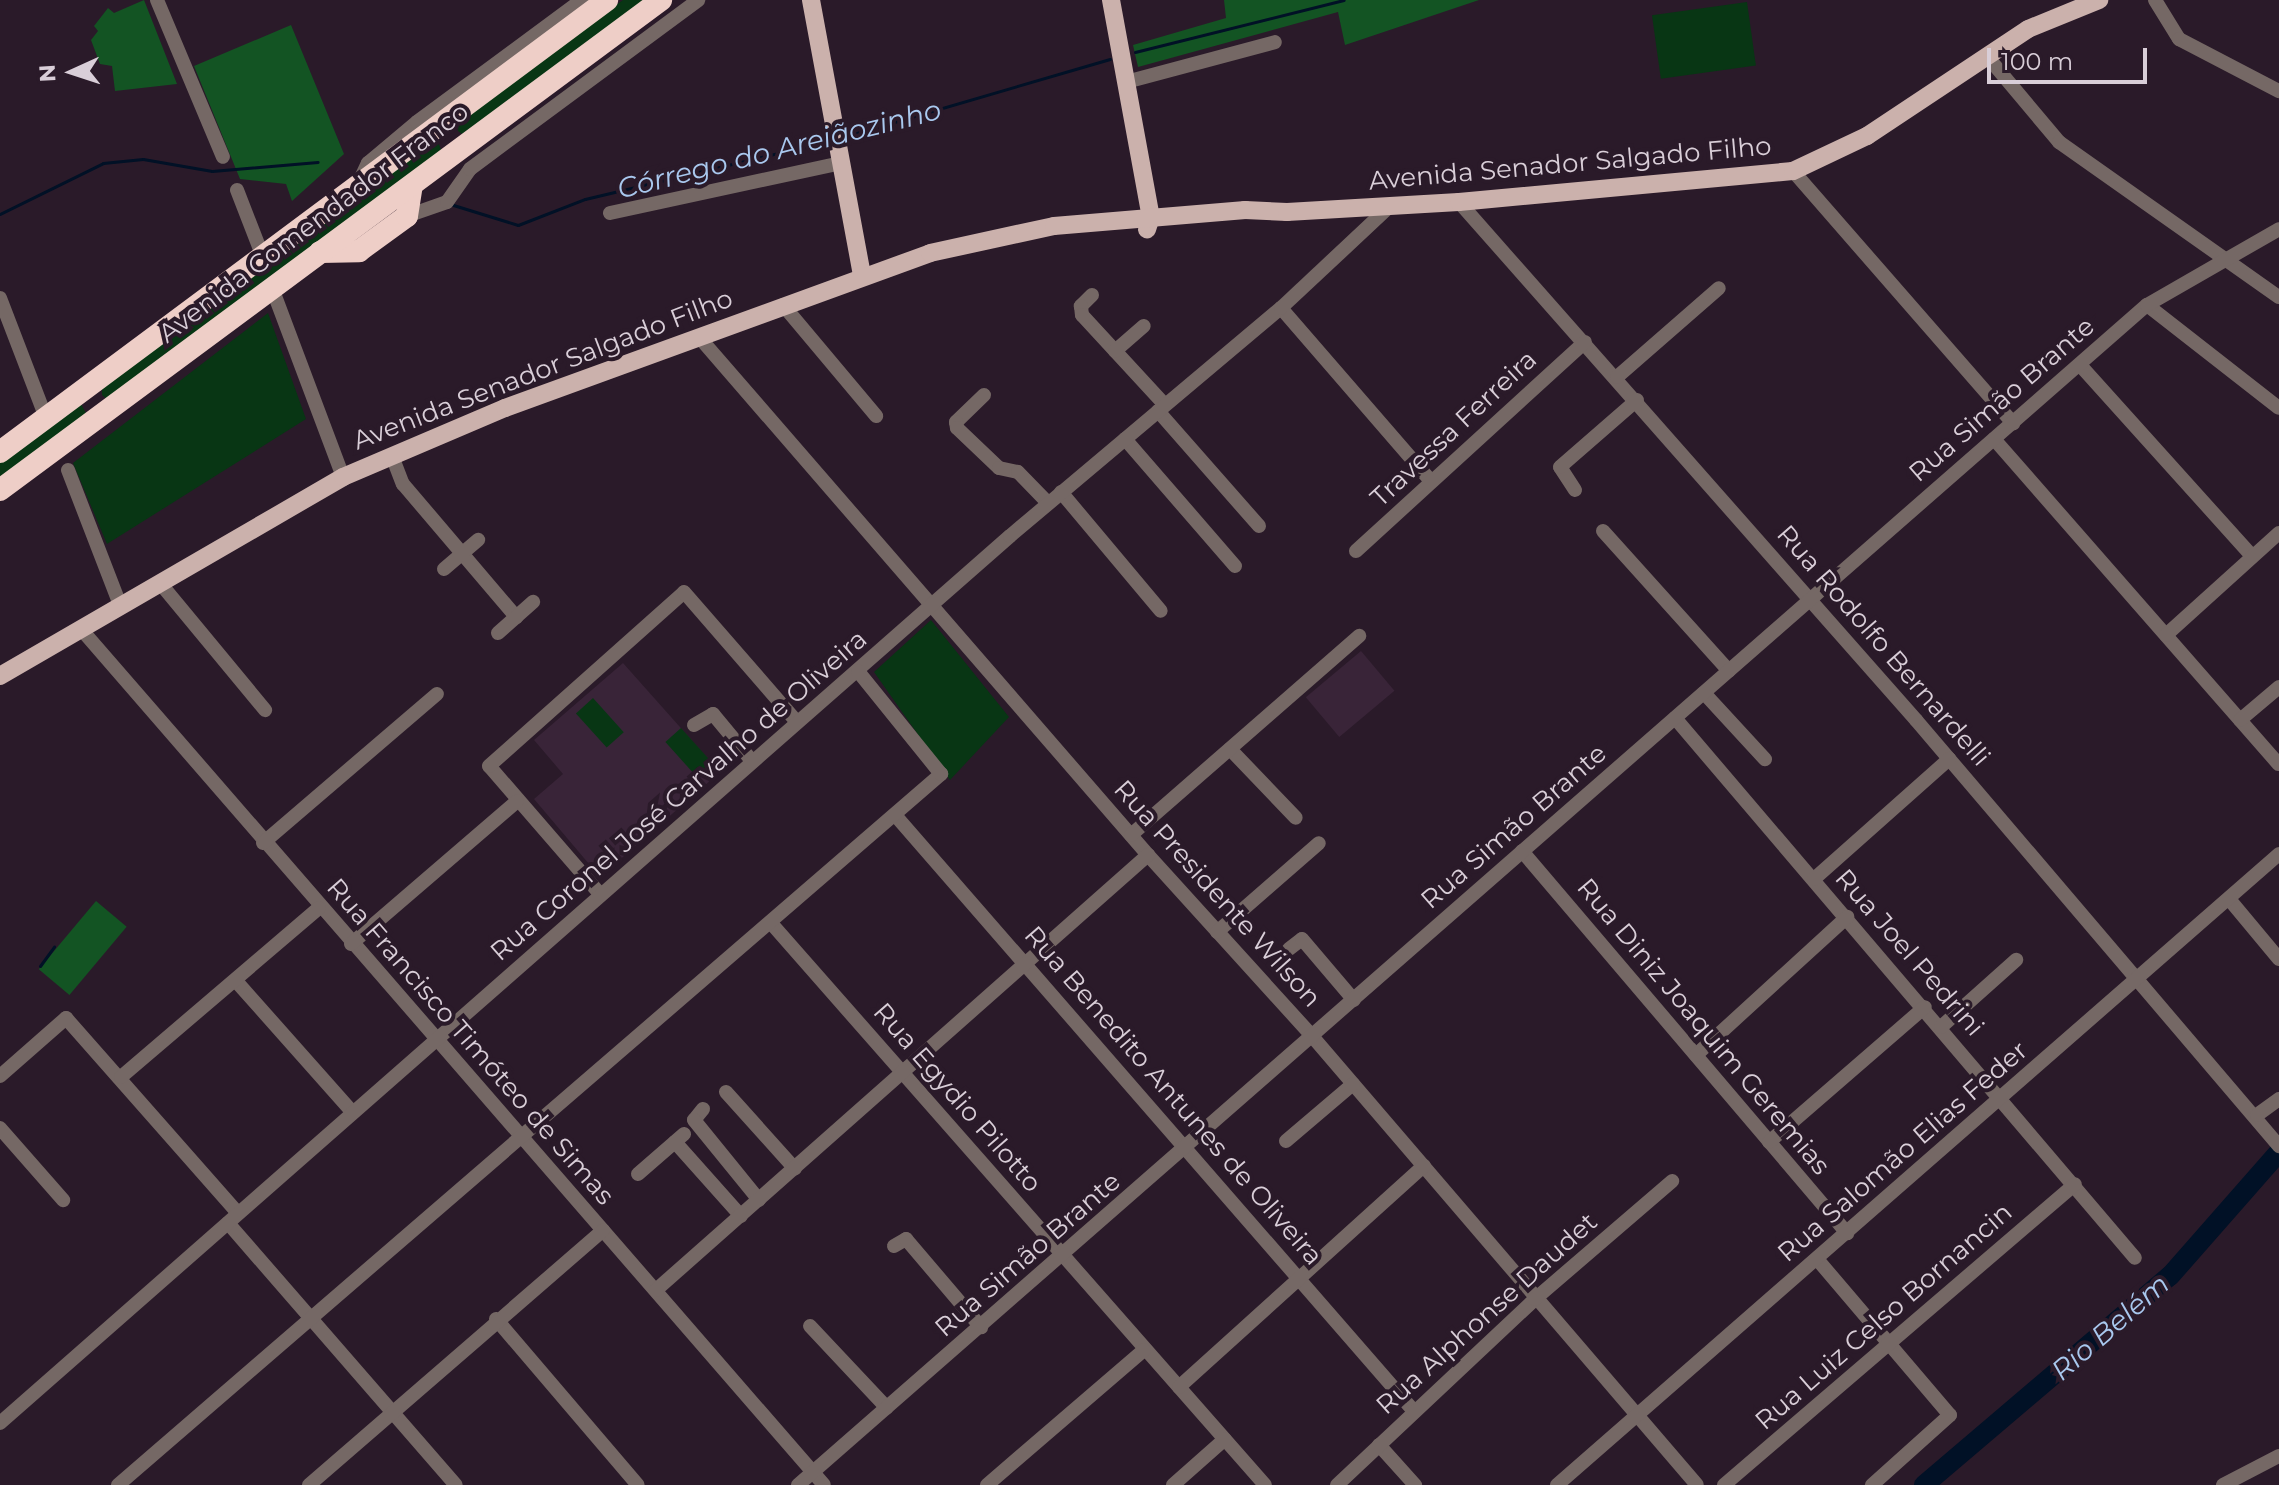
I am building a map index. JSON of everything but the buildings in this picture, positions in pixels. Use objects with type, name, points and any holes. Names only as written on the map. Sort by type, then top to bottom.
[{"type":"highway","name":"Avenida Comendador Franco","points":[[0,452],[607,0]]},
{"type":"highway","name":"Avenida Comendador Franco","points":[[0,490],[661,0]]},
{"type":"highway","points":[[443,121],[445,143],[461,148]]},
{"type":"highway","points":[[320,252],[359,251],[407,216],[412,185]]},
{"type":"highway","points":[[94,384],[90,405],[110,409]]},
{"type":"main road","points":[[811,0],[862,276]]},
{"type":"main road","points":[[1111,0],[1149,224]]},
{"type":"main road","name":"Avenida Senador Salgado Filho","points":[[0,676],[343,477],[783,305],[955,246],[1028,230],[1149,224],[1245,210],[1287,212],[1459,202],[1793,171],[1867,136],[2028,29],[2099,0]]},
{"type":"street","points":[[157,0],[223,157]]},
{"type":"street","name":"Avenida Comendador Franco","points":[[358,184],[368,163],[406,131],[582,0]]},
{"type":"street","name":"Avenida Comendador Franco","points":[[407,216],[438,209],[470,169],[698,0]]},
{"type":"street","points":[[2155,0],[2179,39],[2279,91]]},
{"type":"street","points":[[1126,82],[1275,42]]},
{"type":"street","points":[[1986,55],[2059,142],[2279,297]]},
{"type":"street","points":[[610,213],[838,147]]},
{"type":"street","points":[[1793,171],[2013,423]]},
{"type":"street","points":[[237,190],[263,257]]},
{"type":"street","name":"Rua Rodolfo Bernardelli","points":[[1459,202],[1617,377],[1811,600],[2140,979],[2279,1146]]},
{"type":"street","name":"Rua Coronel José Carvalho de Oliveira","points":[[0,1423],[437,1043],[600,894],[1048,503],[1281,308],[1390,206]]},
{"type":"street","name":"Rua Simão Brante","points":[[798,1485],[2147,305],[2222,258],[2279,229]]},
{"type":"street","points":[[272,288],[343,477]]},
{"type":"street","points":[[1617,377],[1719,288]]},
{"type":"street","points":[[1092,295],[1080,311],[1259,526]]},
{"type":"street","points":[[0,298],[46,418]]},
{"type":"street","points":[[783,305],[876,416]]},
{"type":"street","points":[[2147,305],[2279,408]]},
{"type":"street","points":[[1281,308],[1430,480]]},
{"type":"street","points":[[1115,351],[1144,326]]},
{"type":"street","name":"Rua Presidente Wilson","points":[[699,337],[1148,855],[1312,1036],[1697,1485]]},
{"type":"street","name":"Travessa Ferreira","points":[[1356,551],[1430,480],[1585,342]]},
{"type":"street","points":[[2080,365],[2252,556]]},
{"type":"street","points":[[984,395],[956,422],[957,428],[999,468],[1018,472],[1048,503]]},
{"type":"street","points":[[1575,490],[1560,467],[1637,400]]},
{"type":"street","points":[[1125,439],[1235,566]]},
{"type":"street","points":[[1994,439],[2279,764]]},
{"type":"street","points":[[392,456],[403,484],[516,617]]},
{"type":"street","points":[[68,470],[121,607]]},
{"type":"street","points":[[1061,492],[1161,611]]},
{"type":"street","points":[[1603,531],[1729,671]]},
{"type":"street","points":[[2166,635],[2279,533]]},
{"type":"street","points":[[444,569],[478,540]]},
{"type":"street","points":[[160,583],[265,710]]},
{"type":"street","points":[[600,894],[489,766],[684,592],[797,722]]},
{"type":"street","points":[[498,633],[533,602]]},
{"type":"street","name":"Rua Francisco Timóteo de Simas","points":[[81,629],[319,908],[824,1485]]},
{"type":"street","points":[[1131,835],[1359,636]]},
{"type":"street","points":[[118,1485],[941,774],[858,671]]},
{"type":"street","points":[[2240,720],[2279,687]]},
{"type":"street","points":[[1704,693],[1765,759]]},
{"type":"street","points":[[263,843],[437,694]]},
{"type":"street","points":[[694,725],[713,714],[752,761]]},
{"type":"street","name":"Rua Joel Pedrini","points":[[1675,718],[2003,1098],[2135,1258]]},
{"type":"street","points":[[1230,749],[1296,818]]},
{"type":"street","points":[[1814,879],[1949,759]]},
{"type":"street","points":[[351,944],[517,801]]},
{"type":"street","name":"Rua Benedito Antunes de Oliveira","points":[[895,815],[1413,1410]]},
{"type":"street","points":[[1217,932],[1319,843]]},
{"type":"street","name":"Rua Diniz Joaquim Geremias","points":[[1522,851],[1847,1233]]},
{"type":"street","name":"Rua Salomão Elias Feder","points":[[1557,1485],[2140,979],[2279,854]]},
{"type":"street","points":[[656,1290],[1028,965],[1148,855]]},
{"type":"street","points":[[2229,899],[2279,959]]},
{"type":"street","points":[[121,1077],[319,908]]},
{"type":"street","points":[[1696,1055],[1847,917]]},
{"type":"street","name":"Rua Egydio Pilotto","points":[[771,923],[1265,1485]]},
{"type":"street","points":[[1289,949],[1302,939],[1354,1000]]},
{"type":"street","points":[[1941,1027],[2016,960]]},
{"type":"street","points":[[236,981],[353,1113]]},
{"type":"street","points":[[1769,1142],[1925,1007]]},
{"type":"street","points":[[0,1076],[66,1018],[121,1077],[309,1317],[456,1485]]},
{"type":"street","points":[[1286,1141],[1353,1084]]},
{"type":"street","points":[[726,1092],[795,1169]]},
{"type":"street","points":[[2261,1121],[2279,1099]]},
{"type":"street","points":[[703,1109],[694,1120],[759,1200]]},
{"type":"street","points":[[0,1128],[63,1200]]},
{"type":"street","points":[[638,1174],[680,1138],[741,1216]]},
{"type":"street","points":[[1179,1387],[1424,1166]]},
{"type":"street","name":"Rua Alphonse Daudet","points":[[1337,1485],[1413,1410],[1535,1299],[1672,1181]]},
{"type":"street","name":"Rua Luiz Celso Bornancin","points":[[1724,1485],[2075,1184]]},
{"type":"street","points":[[309,1485],[496,1319],[603,1230]]},
{"type":"street","points":[[894,1246],[906,1239],[981,1327]]},
{"type":"street","points":[[1817,1259],[1893,1343],[1950,1415],[1872,1485]]},
{"type":"street","points":[[496,1319],[638,1485]]},
{"type":"street","points":[[810,1326],[887,1408]]},
{"type":"street","points":[[987,1485],[1144,1350]]},
{"type":"street","points":[[1173,1485],[1225,1439]]},
{"type":"street","points":[[1379,1445],[1415,1485]]},
{"type":"street","points":[[2223,1485],[2279,1456]]},
{"type":"shaded area","points":[[1361,651],[1394,691],[1339,737],[1306,697]]},
{"type":"shaded area","points":[[623,663],[720,772],[600,877],[534,799],[563,774],[534,740]]},
{"type":"green space","points":[[144,0],[177,84],[115,91],[112,66],[100,64],[91,40],[98,31],[94,26],[108,8],[114,13]]},
{"type":"green space","points":[[623,0],[651,0],[462,134],[458,131],[457,121]]},
{"type":"green space","points":[[1224,0],[1479,0],[1345,45],[1338,12],[1138,67],[1133,45],[1226,18]]},
{"type":"green space","points":[[1747,2],[1756,65],[1661,79],[1652,15]]},
{"type":"green space","points":[[291,25],[344,154],[292,201],[286,184],[240,179],[194,66]]},
{"type":"green space","points":[[436,137],[442,152],[108,400],[102,395],[102,386]]},
{"type":"green space","points":[[268,313],[306,419],[107,544],[73,463]]},
{"type":"green space","points":[[81,404],[87,415],[0,483],[0,459]]},
{"type":"green space","points":[[931,620],[1009,717],[950,780],[874,672]]},
{"type":"green space","points":[[593,698],[624,732],[607,748],[576,713]]},
{"type":"green space","points":[[681,728],[713,764],[698,778],[665,742]]},
{"type":"green space","points":[[96,901],[127,927],[69,995],[39,969]]},
{"type":"waterway","name":"Córrego do Areiãozinho","points":[[1135,52],[1344,0]]},
{"type":"waterway","name":"Córrego do Areiãozinho","points":[[843,137],[1110,59]]},
{"type":"waterway","name":"Córrego do Areiãozinho","points":[[450,204],[518,225],[585,199],[832,140]]},
{"type":"waterway","name":"Córrego do Areiãozinho","points":[[0,214],[103,163],[143,159],[212,171],[318,162]]},
{"type":"waterway","points":[[40,966],[54,947]]},
{"type":"waterway","name":"Rio Belém","points":[[1924,1485],[2170,1276],[2279,1152]]}]
